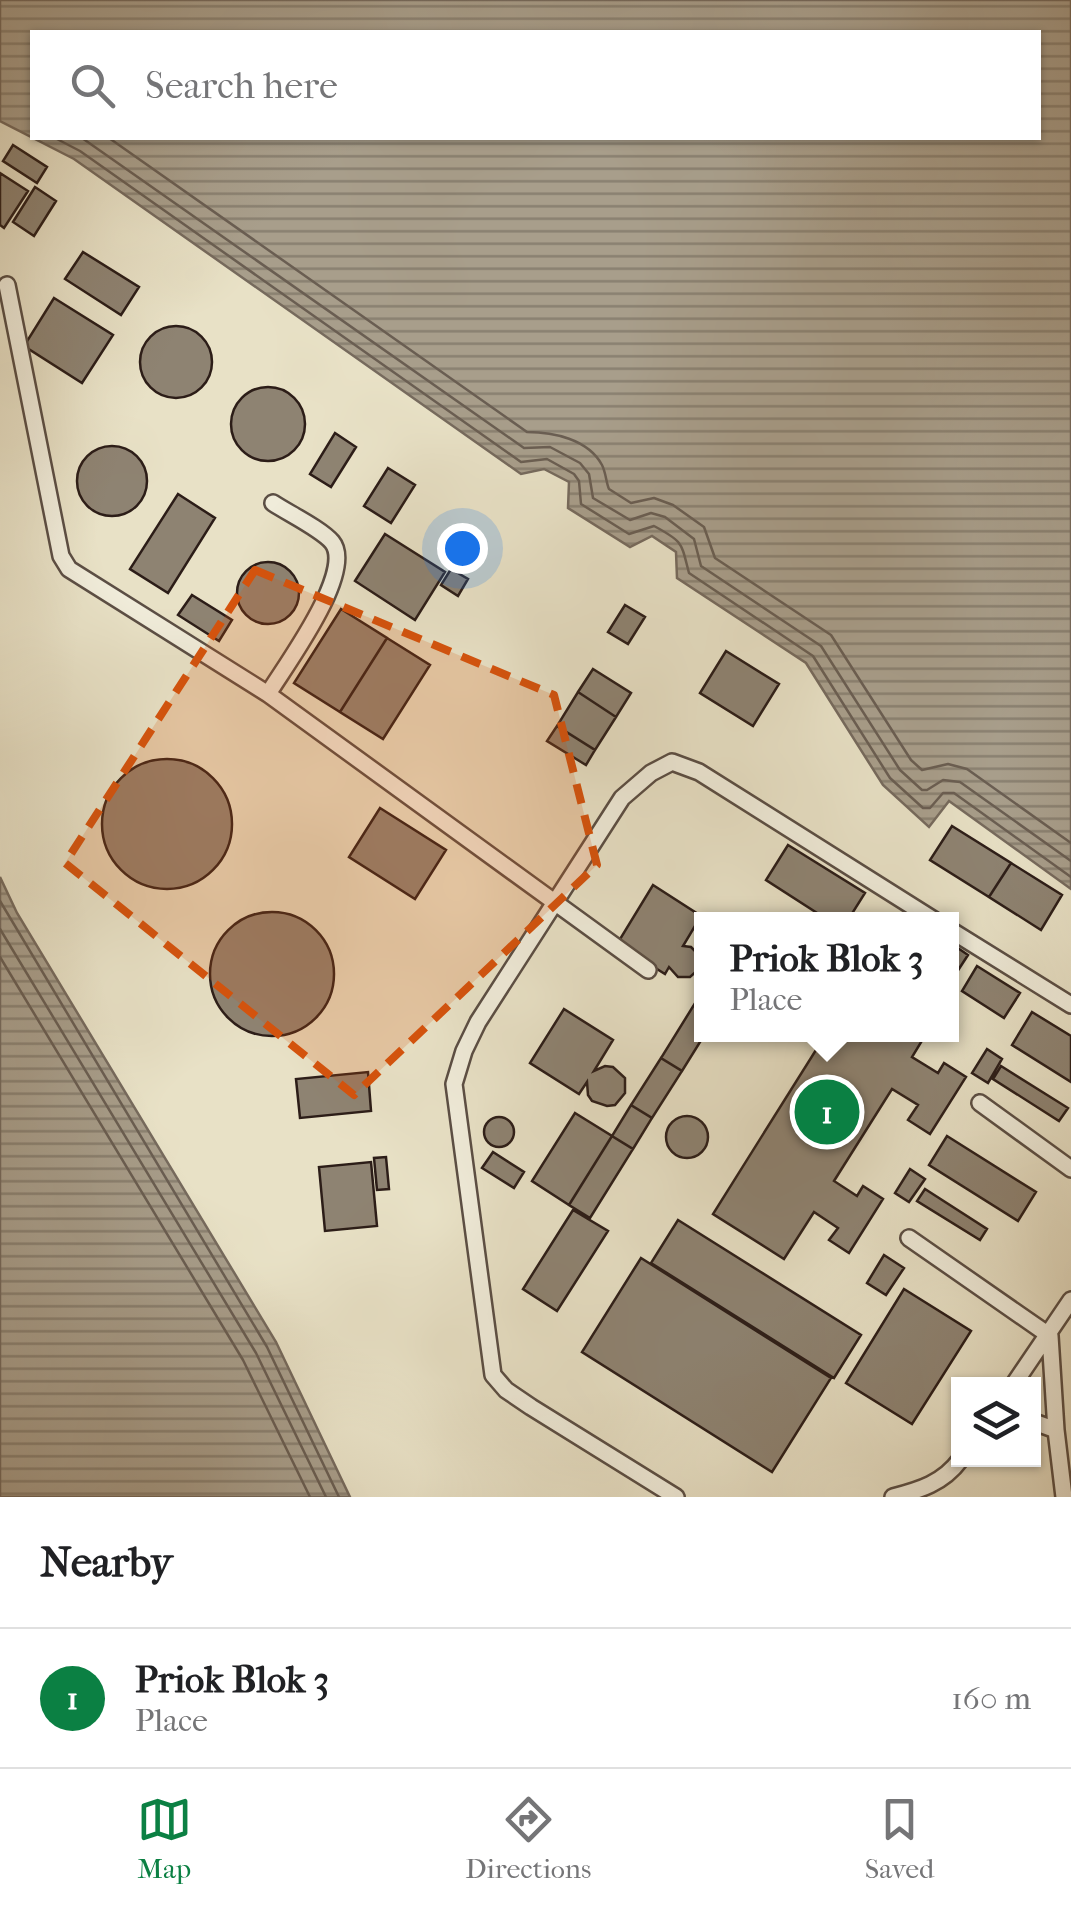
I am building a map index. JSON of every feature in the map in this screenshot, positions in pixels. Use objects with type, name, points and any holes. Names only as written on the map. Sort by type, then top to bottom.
[{"type":"lane","points":[[7,286],[64,562],[70,569],[268,694],[648,970]]},
{"type":"lane","points":[[268,694],[332,588],[339,562],[332,542],[273,504]]},
{"type":"lane","points":[[676,1497],[531,1408],[492,1375],[454,1084],[478,1022],[622,798],[651,773],[672,762],[699,772],[921,912]]},
{"type":"lane","points":[[959,935],[1071,1006]]},
{"type":"lane","points":[[980,1104],[1071,1169]]},
{"type":"lane","points":[[909,1238],[1050,1336]]},
{"type":"lane","points":[[1019,1377],[1071,1300]]},
{"type":"lane","points":[[1050,1336],[1064,1497]]},
{"type":"lane","points":[[1041,1425],[1056,1430]]},
{"type":"lane","points":[[893,1497],[923,1490],[954,1467]]},
{"type":"highlighted area","points":[[255,570],[554,695],[597,865],[354,1095],[65,863]]},
{"type":"water","points":[[0,0],[1071,0],[1071,889],[949,801],[929,827],[883,785],[806,663],[677,578],[676,552],[652,536],[630,547],[568,508],[569,482],[544,469],[521,474],[74,159],[37,140],[1041,140],[1041,30],[30,30],[30,136],[0,121]]},
{"type":"water","points":[[0,877],[17,913],[276,1342],[350,1497],[0,1497]]},
{"type":"building","points":[[13,145],[47,167],[37,183],[3,161]]},
{"type":"building","points":[[0,173],[28,191],[4,228],[0,225]]},
{"type":"building","points":[[35,187],[56,201],[34,236],[13,222]]},
{"type":"building","points":[[83,252],[139,287],[121,315],[65,279]]},
{"type":"building","points":[[54,298],[113,335],[82,383],[24,346]]},
{"type":"building","points":[[176,326],[202,336],[212,362],[202,388],[176,398],[150,388],[140,362],[150,336]]},
{"type":"building","points":[[268,387],[294,398],[305,424],[294,450],[268,461],[242,450],[231,424],[242,398]]},
{"type":"building","points":[[335,433],[356,447],[331,487],[310,474]]},
{"type":"building","points":[[112,446],[126,448],[137,456],[145,467],[145,495],[137,506],[126,514],[112,516],[98,514],[87,506],[79,495],[77,481],[79,467],[87,456],[98,448]]},
{"type":"building","points":[[388,468],[415,485],[391,523],[364,506]]},
{"type":"building","points":[[178,494],[215,518],[168,593],[130,569]]},
{"type":"building","points":[[385,534],[445,572],[415,620],[355,581]]},
{"type":"building","points":[[268,562],[290,571],[299,593],[290,615],[268,624],[246,615],[237,593],[246,571]]},
{"type":"building","points":[[451,569],[468,579],[458,596],[441,585]]},
{"type":"building","points":[[192,595],[232,620],[219,641],[178,615]]},
{"type":"building","points":[[625,605],[645,617],[628,644],[608,632]]},
{"type":"building","points":[[341,609],[387,638],[340,712],[294,683]]},
{"type":"building","points":[[387,638],[430,665],[383,739],[340,712]]},
{"type":"building","points":[[726,651],[779,684],[753,726],[700,693]]},
{"type":"building","points":[[593,669],[631,693],[616,717],[578,692]]},
{"type":"building","points":[[578,692],[616,717],[595,750],[557,726]]},
{"type":"building","points":[[557,726],[595,750],[586,765],[547,741]]},
{"type":"building","points":[[167,759],[192,764],[213,778],[227,799],[232,824],[227,849],[213,870],[192,884],[167,889],[142,884],[121,870],[107,849],[102,824],[107,799],[121,778],[142,764]]},
{"type":"building","points":[[380,808],[446,850],[415,899],[349,857]]},
{"type":"building","points":[[952,826],[1011,863],[989,897],[930,860]]},
{"type":"building","points":[[788,845],[865,893],[853,912],[816,912],[766,880]]},
{"type":"building","points":[[1011,863],[1062,895],[1041,930],[989,897]]},
{"type":"building","points":[[653,885],[695,912],[694,928],[683,946],[694,950],[694,973],[690,977],[678,977],[669,967],[665,974],[617,944]]},
{"type":"building","points":[[272,912],[296,917],[316,930],[329,950],[334,974],[329,998],[316,1018],[296,1031],[272,1036],[248,1031],[228,1018],[215,998],[210,974],[215,950],[228,930],[248,917]]},
{"type":"building","points":[[959,949],[968,955],[959,969]]},
{"type":"building","points":[[977,966],[1020,993],[1004,1018],[962,991]]},
{"type":"building","points":[[694,1005],[694,1042],[700,1042],[682,1071],[661,1058]]},
{"type":"building","points":[[564,1009],[613,1040],[594,1071],[613,1067],[625,1078],[625,1093],[615,1105],[592,1101],[587,1082],[579,1094],[530,1063]]},
{"type":"building","points":[[1032,1012],[1071,1036],[1071,1082],[1012,1045]]},
{"type":"building","points":[[821,1042],[921,1042],[912,1057],[938,1073],[944,1063],[966,1077],[930,1134],[908,1120],[918,1105],[892,1089],[834,1181],[857,1196],[863,1186],[883,1199],[849,1253],[829,1240],[838,1228],[814,1212],[784,1259],[713,1214]]},
{"type":"building","points":[[987,1049],[1002,1059],[988,1083],[972,1073]]},
{"type":"building","points":[[661,1058],[682,1071],[652,1118],[631,1105]]},
{"type":"building","points":[[1001,1066],[1068,1108],[1059,1121],[993,1079]]},
{"type":"building","points":[[368,1072],[371,1111],[300,1118],[296,1079]]},
{"type":"building","points":[[631,1105],[652,1118],[633,1149],[612,1136]]},
{"type":"building","points":[[575,1113],[612,1136],[569,1205],[532,1181]]},
{"type":"building","points":[[687,1116],[702,1122],[708,1137],[702,1152],[687,1158],[672,1152],[666,1137],[672,1122]]},
{"type":"building","points":[[499,1117],[510,1121],[514,1132],[510,1143],[499,1147],[488,1143],[484,1132],[488,1121]]},
{"type":"building","points":[[612,1136],[633,1149],[590,1218],[569,1205]]},
{"type":"building","points":[[947,1136],[1036,1192],[1018,1221],[929,1165]]},
{"type":"building","points":[[493,1152],[524,1172],[514,1188],[482,1168]]},
{"type":"building","points":[[386,1157],[389,1189],[377,1190],[374,1158]]},
{"type":"building","points":[[371,1162],[377,1226],[325,1231],[319,1167]]},
{"type":"building","points":[[910,1169],[925,1179],[909,1202],[895,1193]]},
{"type":"building","points":[[925,1189],[987,1229],[980,1240],[917,1201]]},
{"type":"building","points":[[573,1210],[608,1231],[557,1311],[523,1289]]},
{"type":"building","points":[[678,1220],[861,1335],[834,1378],[651,1263]]},
{"type":"building","points":[[884,1255],[904,1268],[886,1295],[867,1283]]},
{"type":"building","points":[[641,1258],[831,1378],[772,1472],[582,1352]]},
{"type":"building","points":[[904,1289],[971,1331],[912,1424],[846,1383]]},
{"type":"place","name":"Priok Blok 3","points":[[827,1112]]}]
